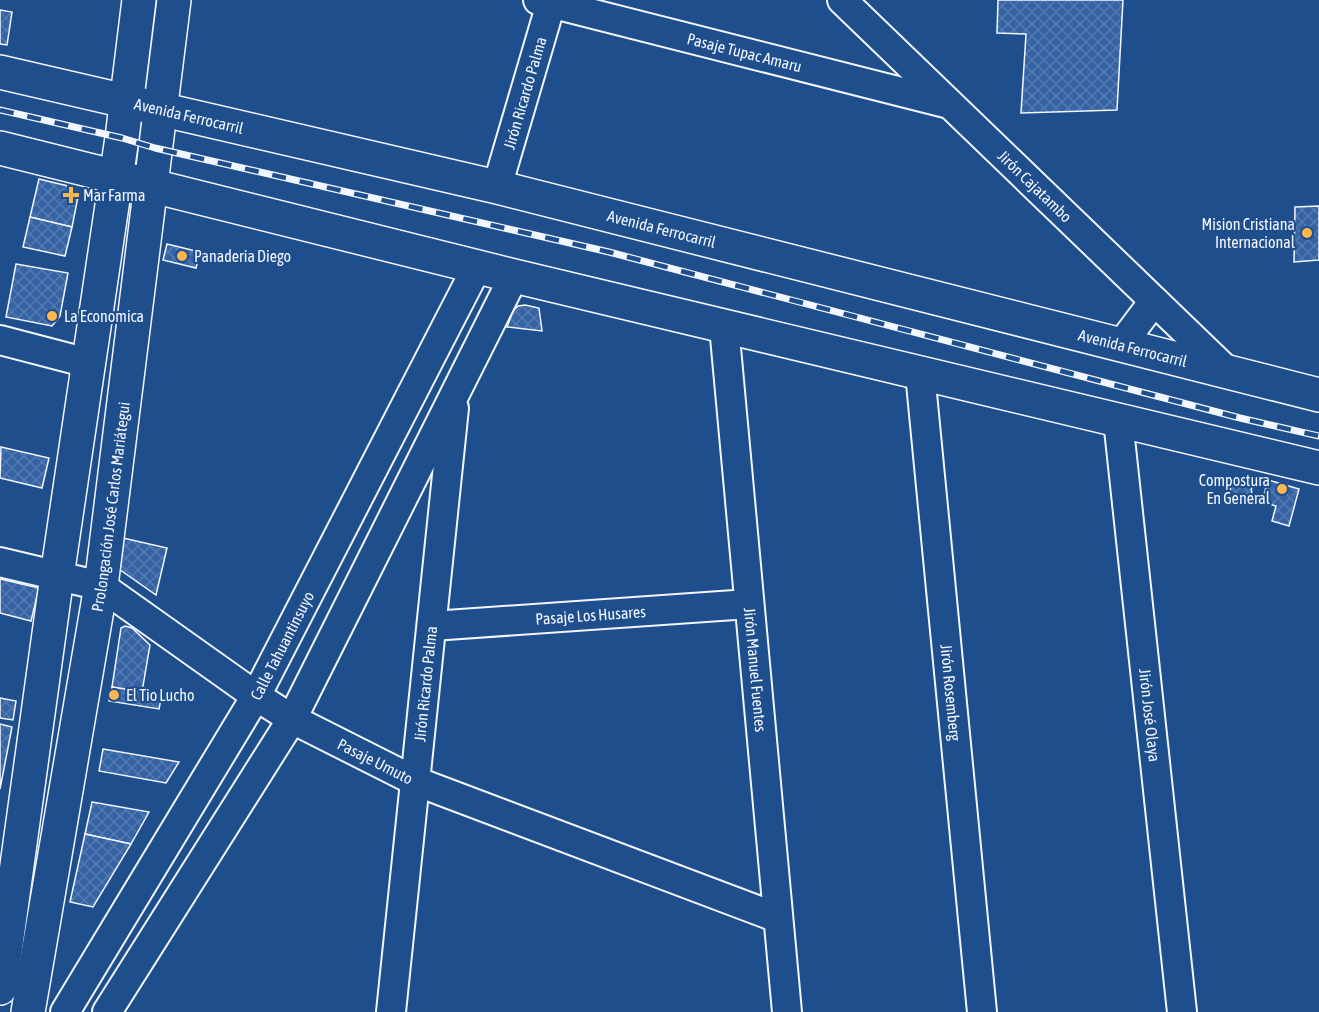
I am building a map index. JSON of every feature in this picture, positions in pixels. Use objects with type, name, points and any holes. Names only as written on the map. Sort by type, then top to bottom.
[{"type":"main road","points":[[0,988],[57,576],[116,177],[139,0]]},
{"type":"main road","name":"Prolongación José Carlos Mariátegui","points":[[28,1012],[101,586],[174,0]]},
{"type":"main road","name":"Avenida Ferrocarril","points":[[0,72],[497,187],[1319,395]]},
{"type":"main road","points":[[0,148],[514,276],[1319,468]]},
{"type":"street","name":"Jirón Cajatambo","points":[[842,0],[1228,372]]},
{"type":"street","name":"Pasaje Tupac Amaru","points":[[547,1],[950,104]]},
{"type":"street","name":"Jirón Ricardo Palma","points":[[497,187],[547,1]]},
{"type":"street","name":"Calle Tahuantinsuyo","points":[[65,1012],[256,696],[477,267]]},
{"type":"street","points":[[107,1012],[292,719],[514,276]]},
{"type":"street","points":[[1121,345],[1154,301]]},
{"type":"street","name":"Jirón Manuel Fuentes","points":[[724,326],[788,1012]]},
{"type":"street","points":[[0,340],[88,363]]},
{"type":"street","name":"Jirón Rosemberg","points":[[920,373],[982,1012]]},
{"type":"street","name":"Jirón Ricardo Palma","points":[[391,1012],[456,391]]},
{"type":"street","name":"Jirón José Olaya","points":[[1118,420],[1182,1012]]},
{"type":"street","name":"Pasaje Umuto","points":[[0,562],[101,586],[292,719],[415,781],[778,918]]},
{"type":"street","name":"Pasaje Los Husares","points":[[432,626],[749,604]]},
{"type":"building","points":[[998,0],[1123,0],[1117,110],[1021,113],[1026,34],[997,33]]},
{"type":"building","points":[[0,10],[12,12],[7,45],[0,44]]},
{"type":"building","points":[[39,179],[72,187],[78,197],[72,227],[30,217]]},
{"type":"building","name":"Mision Cristiana Internacional","points":[[1319,206],[1319,260],[1294,262],[1295,207]]},
{"type":"building","points":[[30,217],[72,227],[65,256],[23,247]]},
{"type":"building","name":"Panaderia Diego","points":[[167,244],[200,252],[196,268],[163,260]]},
{"type":"building","points":[[16,264],[68,273],[60,316],[52,326],[6,317]]},
{"type":"building","points":[[518,306],[539,308],[542,331],[507,327],[513,311]]},
{"type":"building","points":[[1,447],[49,458],[42,488],[0,478]]},
{"type":"building","points":[[1251,480],[1252,500],[1231,501],[1230,481]]},
{"type":"building","points":[[1268,480],[1299,489],[1289,526],[1272,521],[1276,506],[1262,502]]},
{"type":"building","points":[[123,538],[167,548],[156,595],[116,567]]},
{"type":"building","points":[[0,579],[39,588],[31,621],[0,613]]},
{"type":"building","points":[[125,626],[132,628],[150,645],[142,692],[112,687],[121,628]]},
{"type":"building","points":[[112,687],[162,695],[159,709],[109,701]]},
{"type":"building","points":[[0,698],[16,701],[13,720],[0,718]]},
{"type":"building","points":[[0,724],[12,727],[0,789]]},
{"type":"building","points":[[103,749],[179,762],[166,783],[99,771]]},
{"type":"building","points":[[92,802],[149,812],[131,844],[85,834]]},
{"type":"building","points":[[85,834],[131,844],[93,907],[70,902]]},
{"type":"railway","points":[[0,110],[122,138],[155,148],[609,252],[1240,418],[1319,436]]},
{"type":"place","name":"Mar Farma","points":[[71,195]]},
{"type":"place","name":"Mision Cristiana Internacional","points":[[1307,233]]},
{"type":"place","name":"Panaderia Diego","points":[[182,256]]},
{"type":"place","name":"La Economica","points":[[52,316]]},
{"type":"place","name":"Compostura En General","points":[[1282,489]]},
{"type":"place","name":"El Tio Lucho","points":[[114,695]]}]
